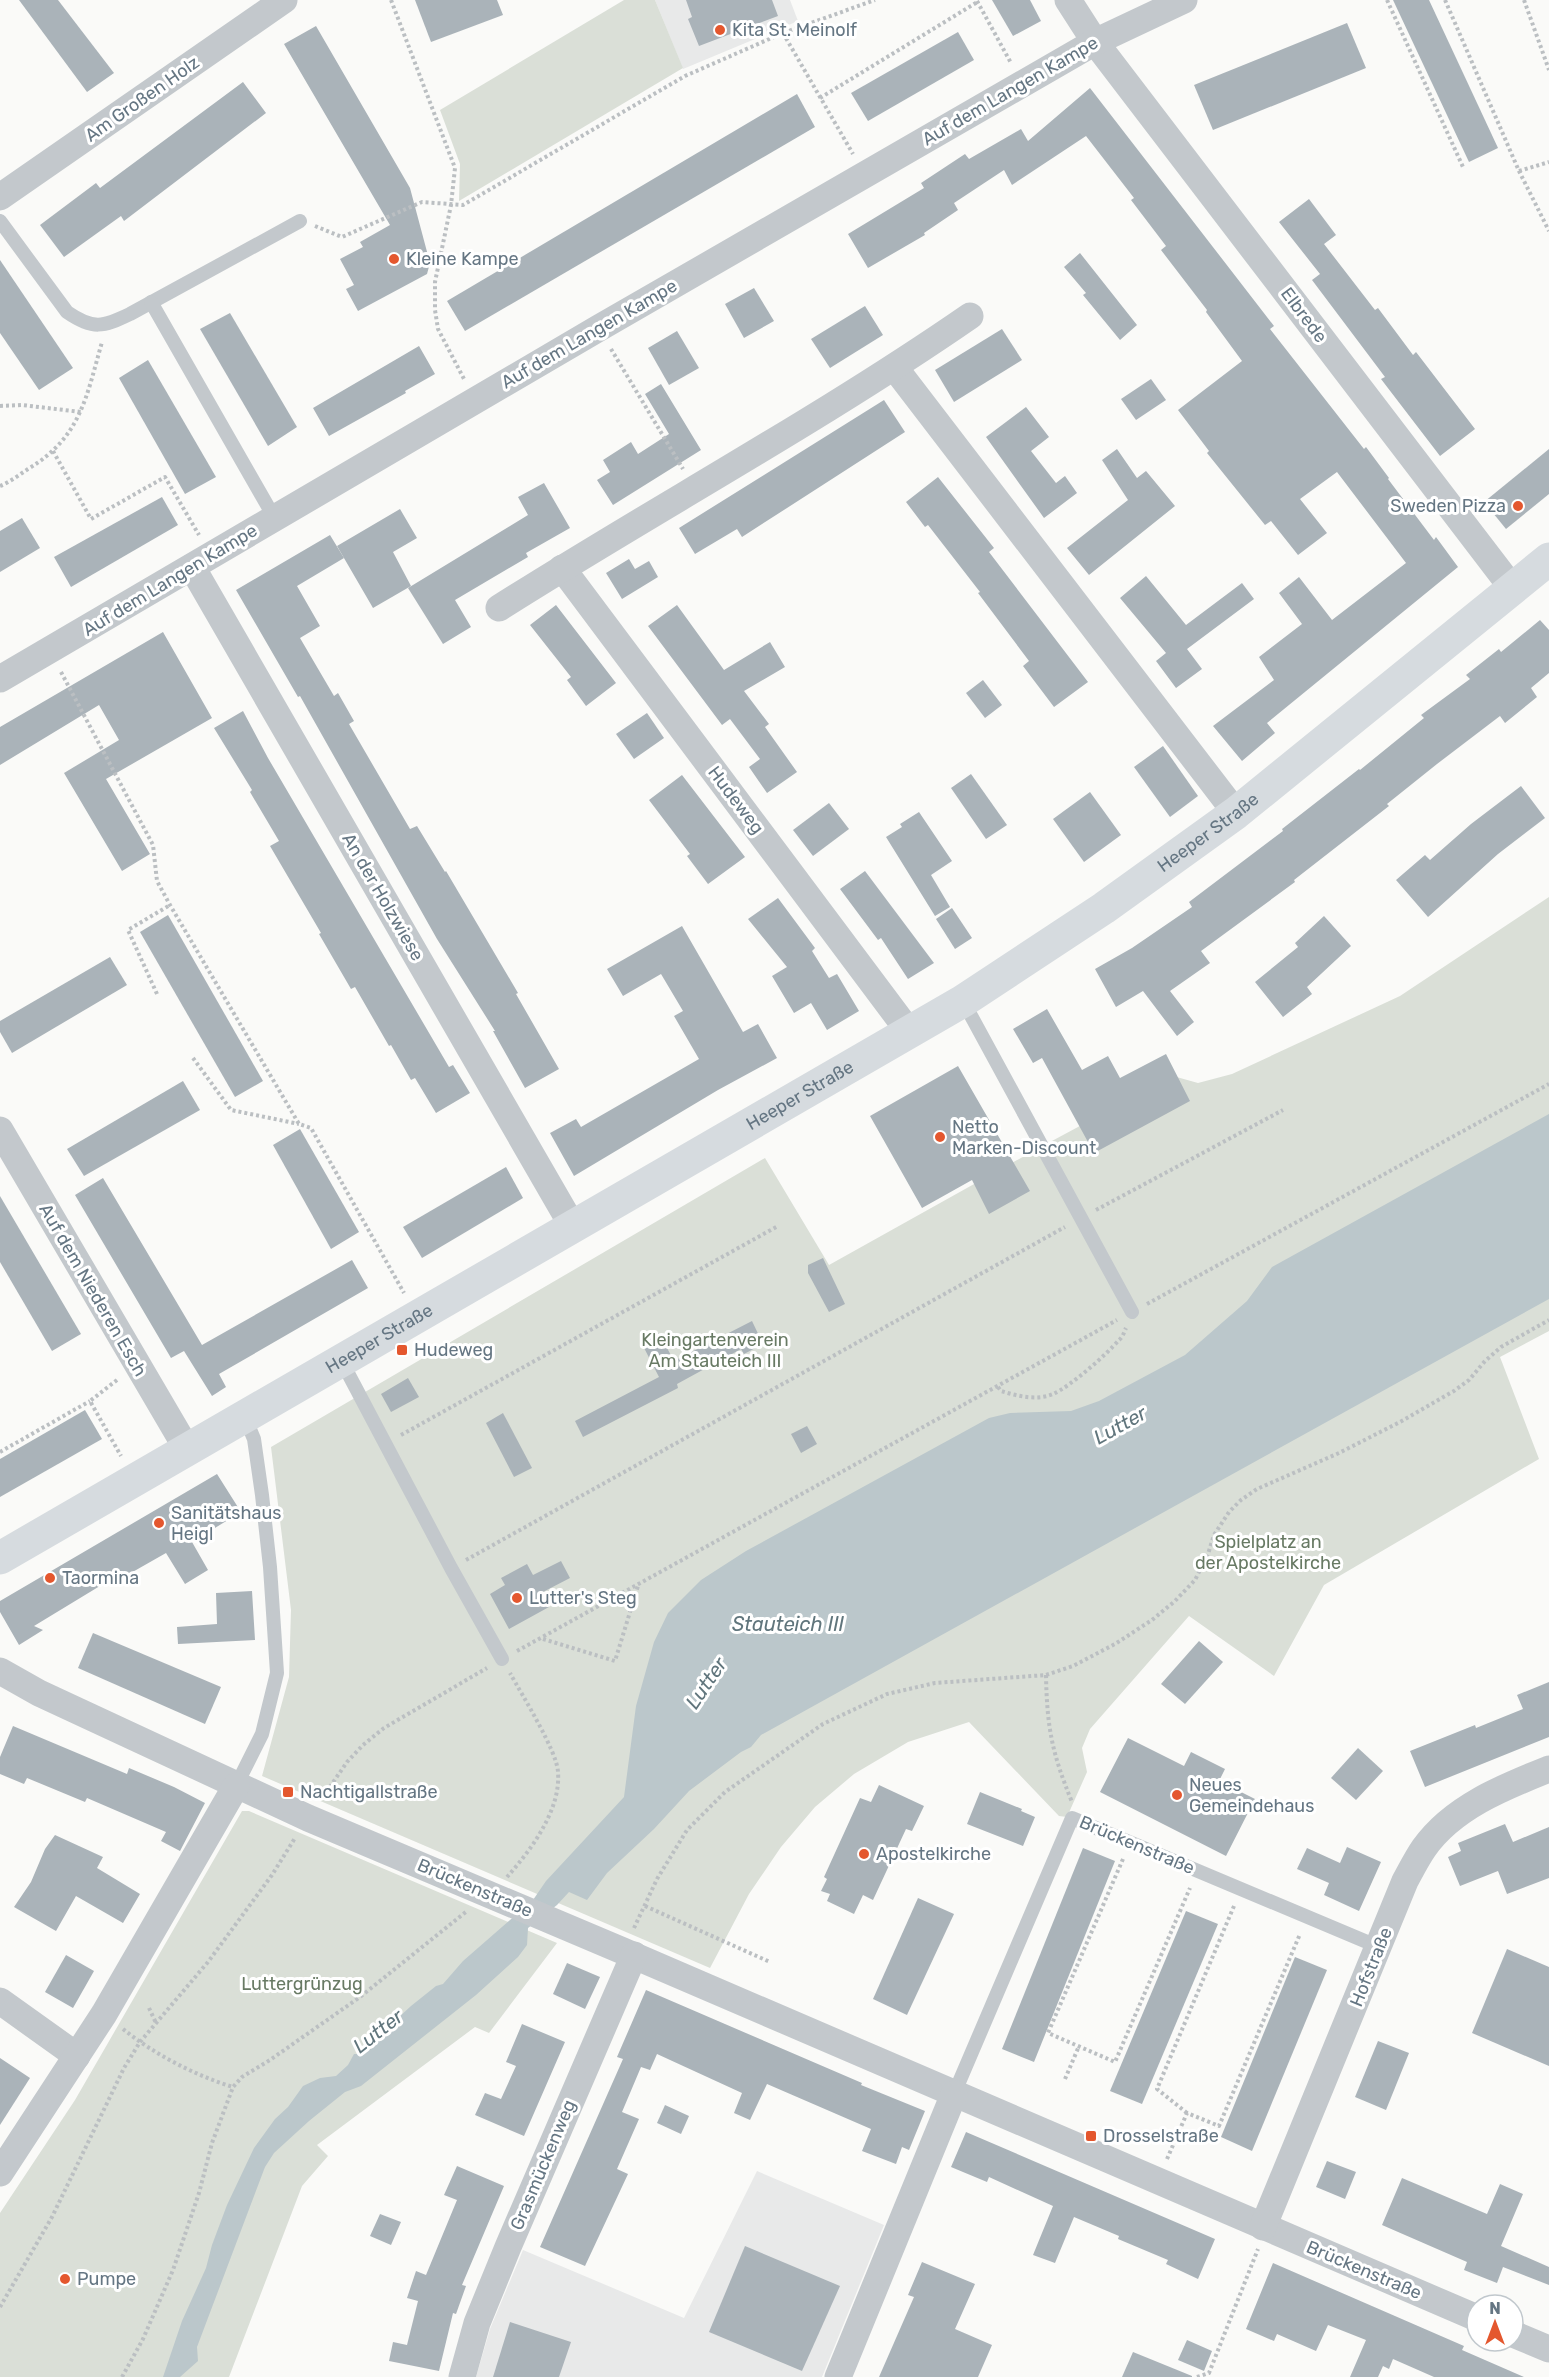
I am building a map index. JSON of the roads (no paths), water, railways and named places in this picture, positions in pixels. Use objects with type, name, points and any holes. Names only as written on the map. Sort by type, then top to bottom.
[{"type":"main road","name":"Heeper Straße","points":[[0,1558],[963,1001],[1086,920],[1236,813],[1549,559]]},
{"type":"street","name":"Am Großen Holz","points":[[0,197],[284,0]]},
{"type":"street","name":"Elbrede","points":[[1068,0],[1095,42],[1514,589]]},
{"type":"street","name":"Auf dem Langen Kampe","points":[[0,679],[864,174],[1095,42],[1184,0]]},
{"type":"street","points":[[499,608],[895,368],[970,316]]},
{"type":"street","points":[[895,368],[1236,813]]},
{"type":"street","name":"An der Holzwiese","points":[[202,561],[573,1227]]},
{"type":"street","name":"Hudeweg","points":[[562,568],[910,1033]]},
{"type":"street","name":"Auf dem Niederen Esch","points":[[0,1130],[187,1449]]},
{"type":"street","name":"Brückenstraße","points":[[0,1671],[39,1693],[308,1818],[628,1953],[1465,2314]]},
{"type":"street","name":"Hofstraße","points":[[1263,2227],[1405,1881],[1424,1848],[1436,1834],[1467,1808],[1512,1784],[1549,1769]]},
{"type":"street","points":[[0,2173],[104,2014],[236,1786]]},
{"type":"street","name":"Grasmückenweg","points":[[462,2377],[477,2323],[628,1953]]},
{"type":"street","points":[[0,2001],[77,2056]]},
{"type":"street","points":[[838,2377],[954,2094]]},
{"type":"street","points":[[1525,2339],[1549,2349]]},
{"type":"lane","points":[[0,221],[67,312],[82,322],[97,326],[107,324],[152,302],[300,220]]},
{"type":"lane","points":[[152,302],[274,518]]},
{"type":"lane","points":[[963,1001],[1132,1312]]},
{"type":"lane","points":[[341,1360],[502,1659]]},
{"type":"lane","points":[[236,1786],[262,1734],[277,1673],[270,1567],[262,1495],[254,1439],[244,1415]]},
{"type":"lane","name":"Brückenstraße","points":[[954,2094],[1072,1818],[1379,1947]]},
{"type":"water","name":"Stauteich III","points":[[1549,1114],[1549,1299],[761,1735],[751,1747],[689,1791],[654,1829],[607,1873],[587,1900],[569,1892],[557,1905],[528,1928],[527,1945],[518,1957],[476,1995],[361,2086],[345,2092],[274,2153],[265,2167],[197,2347],[198,2361],[180,2377],[163,2377],[182,2321],[206,2268],[227,2205],[254,2148],[275,2119],[288,2107],[303,2086],[320,2078],[336,2076],[348,2065],[354,2054],[359,2054],[411,2006],[436,1986],[443,1984],[463,1961],[533,1900],[546,1881],[624,1797],[636,1706],[654,1642],[668,1613],[701,1580],[746,1551],[989,1418],[1010,1413],[1071,1411],[1099,1401],[1185,1355],[1247,1301],[1272,1267]]},
{"type":"place","name":"Kita St. Meinolf","points":[[720,30]]},
{"type":"place","name":"Kleine Kampe","points":[[394,259]]},
{"type":"place","name":"Sweden Pizza","points":[[1518,506]]},
{"type":"place","name":"Netto Marken-Discount","points":[[940,1137]]},
{"type":"place","name":"Hudeweg","points":[[402,1350]]},
{"type":"place","name":"Sanitätshaus Heigl","points":[[159,1523]]},
{"type":"place","name":"Taormina","points":[[50,1578]]},
{"type":"place","name":"Lutter's Steg","points":[[517,1598]]},
{"type":"place","name":"Nachtigallstraße","points":[[288,1792]]},
{"type":"place","name":"Neues Gemeindehaus","points":[[1177,1795]]},
{"type":"place","name":"Apostelkirche","points":[[864,1854]]},
{"type":"place","name":"Drosselstraße","points":[[1091,2136]]},
{"type":"place","name":"Pumpe","points":[[65,2279]]},
{"type":"park label","name":"Kleingartenverein Am Stauteich III","points":[[715,1350]]},
{"type":"park label","name":"Spielplatz an der Apostelkirche","points":[[1268,1552]]},
{"type":"park label","name":"Luttergrünzug","points":[[302,1984]]},
{"type":"water label","name":"Lutter","points":[[1120,1425]]},
{"type":"water label","name":"Lutter","points":[[706,1683]]},
{"type":"water label","name":"Lutter","points":[[378,2031]]}]
